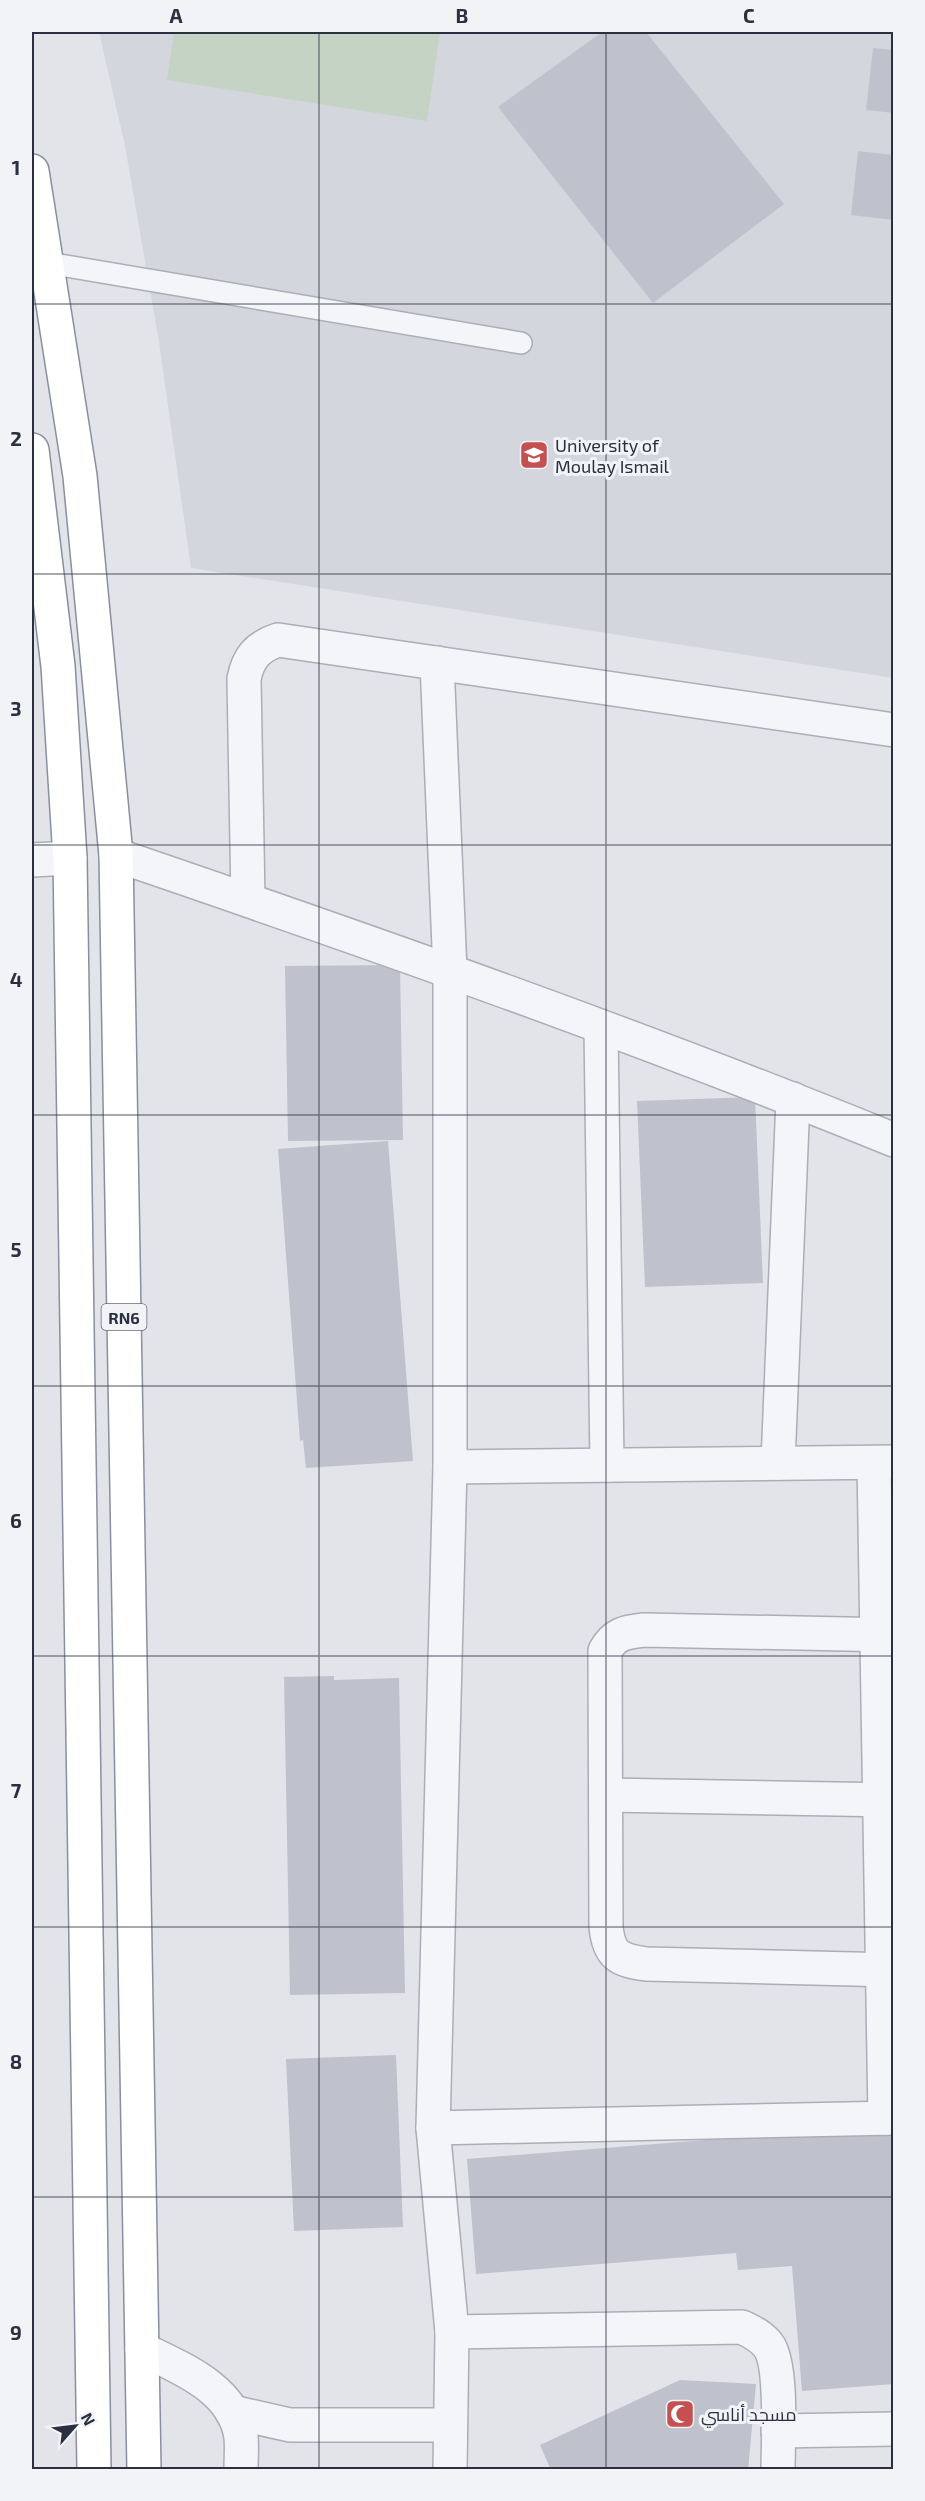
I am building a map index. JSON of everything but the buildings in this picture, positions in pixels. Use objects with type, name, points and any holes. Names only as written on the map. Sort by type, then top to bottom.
[{"type":"highway","name":"RN6","points":[[32,171],[80,476],[116,855],[144,2469]]},
{"type":"highway","name":"RN6","points":[[32,450],[34,491],[58,666],[70,858],[94,2469]]},
{"type":"street","points":[[248,900],[244,679],[247,665],[254,654],[264,644],[278,640],[894,730]]},
{"type":"street","points":[[437,663],[450,971],[450,1467],[433,2128],[452,2332],[450,2469]]},
{"type":"street","points":[[116,855],[450,971],[793,1099],[894,1140]]},
{"type":"street","points":[[32,860],[70,858]]},
{"type":"street","points":[[601,1028],[607,1465]]},
{"type":"street","points":[[778,1463],[793,1099]]},
{"type":"street","points":[[433,2128],[889,2118],[884,1462],[450,1467]]},
{"type":"street","points":[[885,1635],[644,1630],[624,1633],[612,1639],[605,1651],[606,1927],[608,1944],[616,1954],[627,1961],[646,1964],[888,1970]]},
{"type":"street","points":[[606,1795],[886,1800]]},
{"type":"street","points":[[452,2332],[742,2327],[757,2334],[770,2347],[776,2365],[778,2469]]},
{"type":"street","points":[[142,2349],[194,2374],[219,2394],[232,2412],[241,2436],[241,2469]]},
{"type":"street","points":[[232,2412],[290,2425],[450,2425]]},
{"type":"street","points":[[778,2431],[894,2429]]},
{"type":"lane","points":[[48,263],[521,343]]},
{"type":"shaded area","name":"University of Moulay Ismail","points":[[99,32],[893,32],[893,678],[191,568],[159,342],[125,146]]},
{"type":"green space","points":[[174,32],[440,32],[427,121],[167,80]]},
{"type":"place","name":"University of Moulay Ismail","points":[[534,455]]},
{"type":"place","name":"مسجد أناسي","points":[[680,2414]]}]
